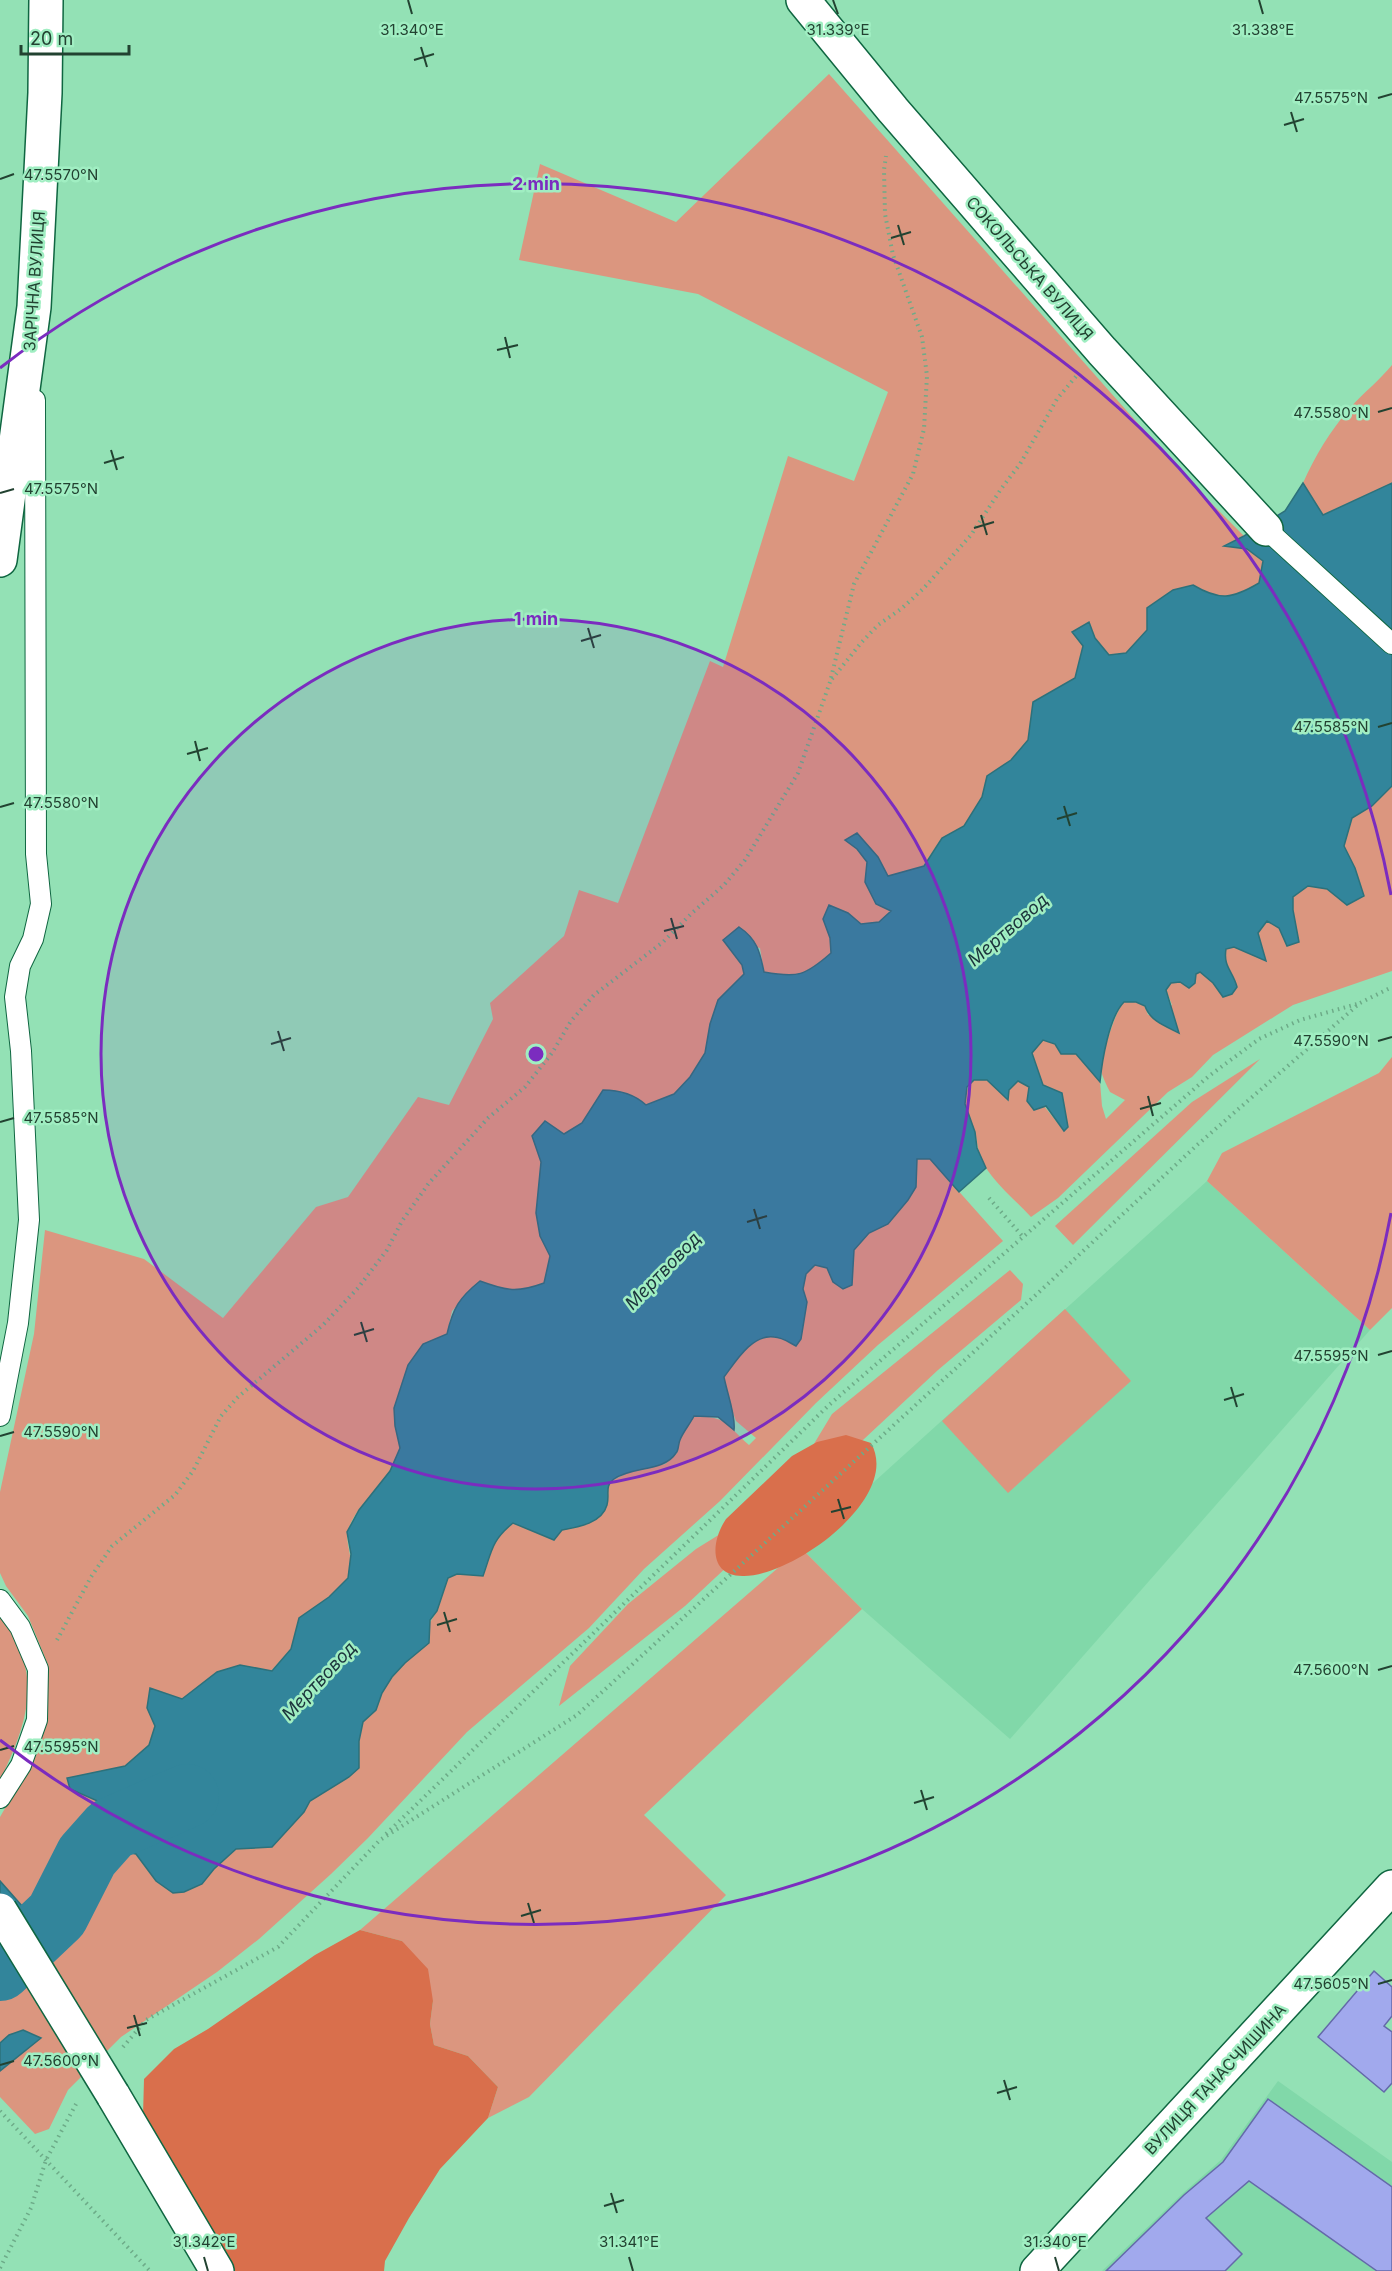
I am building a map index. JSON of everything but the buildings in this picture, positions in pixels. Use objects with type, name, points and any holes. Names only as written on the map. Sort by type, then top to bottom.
[{"type":"street","name":"ЗАРІЧНА ВУЛИЦЯ","points":[[0,560],[34,307],[45,93],[46,0]]},
{"type":"street","name":"СОКОЛЬСЬКА ВУЛИЦЯ","points":[[803,0],[893,110],[1102,351],[1266,529]]},
{"type":"street","name":"ВУЛИЦЯ ТАНАСЧИШИНА","points":[[1037,2271],[1392,1887]]},
{"type":"street","points":[[0,1910],[218,2271]]},
{"type":"lane","points":[[0,1416],[18,1323],[28,1220],[21,1051],[15,997],[20,966],[33,939],[41,904],[36,854],[34,307]]},
{"type":"lane","points":[[1266,529],[1392,644]]},
{"type":"lane","points":[[0,1600],[20,1627],[38,1669],[37,1720],[21,1765],[0,1798]]},
{"type":"path","points":[[38,1669],[57,1641],[91,1577],[112,1545],[175,1495],[193,1471],[221,1416],[238,1397],[323,1324],[358,1288],[387,1250],[402,1221],[429,1184],[488,1118],[525,1087],[552,1053],[571,1021],[594,995],[663,942],[724,885],[745,860],[798,773],[830,682],[854,584],[913,474],[924,429],[927,376],[922,337],[892,255],[885,214],[884,170],[893,110]]},
{"type":"path","points":[[830,682],[878,625],[901,609],[923,589],[972,535],[1020,464],[1057,399],[1102,351]]},
{"type":"path","points":[[117,2054],[146,2020],[278,1947],[380,1840],[829,1405],[1209,1076],[1258,1039],[1300,1020],[1360,1003],[1392,987]]},
{"type":"path","points":[[380,1840],[577,1715],[1196,1146],[1360,1003]]},
{"type":"path","points":[[989,1198],[1023,1237]]},
{"type":"path","points":[[0,2268],[31,2208],[46,2160],[81,2095]]},
{"type":"path","points":[[0,2111],[150,2271]]},
{"type":"shaded area","points":[[829,74],[1186,478],[1244,536],[1225,545],[1247,549],[1263,561],[1259,583],[1226,596],[1211,594],[1193,585],[1147,608],[1147,630],[1126,653],[1109,655],[1095,638],[1089,622],[1072,632],[1083,646],[1075,678],[1033,702],[1028,740],[1011,760],[987,776],[982,797],[964,826],[942,838],[923,866],[888,876],[878,857],[857,833],[846,840],[867,862],[865,882],[891,910],[880,922],[860,924],[848,913],[823,919],[830,938],[831,953],[814,967],[793,975],[764,972],[760,948],[724,940],[742,965],[744,974],[718,1000],[710,1024],[705,1053],[690,1077],[674,1094],[646,1105],[639,1099],[593,1106],[582,1123],[564,1134],[545,1122],[532,1136],[541,1162],[536,1213],[540,1236],[550,1256],[544,1283],[512,1290],[480,1282],[452,1311],[447,1334],[395,1426],[400,1449],[397,1460],[391,1471],[352,1520],[347,1536],[351,1568],[346,1580],[330,1596],[299,1618],[291,1649],[271,1671],[241,1665],[217,1672],[182,1700],[150,1688],[147,1708],[155,1726],[149,1745],[125,1766],[67,1778],[70,1789],[109,1806],[114,1820],[105,1838],[81,1861],[64,1887],[60,1900],[54,1906],[38,1912],[23,1907],[0,1881],[0,1817],[27,1770],[47,1722],[48,1665],[28,1616],[6,1586],[0,1573],[0,1492],[34,1334],[45,1230],[144,1259],[223,1318],[316,1207],[348,1197],[418,1097],[449,1105],[493,1019],[490,1003],[564,936],[579,890],[618,903],[710,661],[723,667],[788,456],[854,481],[888,392],[698,294],[519,260],[540,164],[676,222]]},
{"type":"shaded area","points":[[1392,365],[1392,483],[1322,515],[1303,483],[1324,444],[1343,417]]},
{"type":"shaded area","points":[[1392,786],[1392,971],[1293,1005],[1213,1055],[1192,1077],[1168,1092],[1058,1198],[1031,1217],[996,1181],[981,1160],[965,1099],[974,1080],[987,1080],[1008,1099],[1009,1090],[1018,1081],[1029,1087],[1064,1131],[1068,1126],[1065,1112],[1043,1085],[1032,1053],[1043,1039],[1075,1053],[1100,1082],[1102,1106],[1106,1119],[1125,1100],[1110,1092],[1101,1070],[1109,1034],[1124,1002],[1136,1002],[1145,1006],[1148,1015],[1172,1005],[1166,990],[1171,983],[1180,982],[1200,972],[1213,983],[1223,997],[1232,994],[1237,987],[1227,965],[1226,949],[1234,946],[1265,960],[1258,933],[1267,921],[1279,928],[1287,946],[1298,942],[1293,897],[1308,886],[1327,889],[1347,905],[1364,896],[1355,868],[1344,846],[1352,818],[1372,806]]},
{"type":"shaded area","points":[[1392,1057],[1392,1308],[1370,1330],[1207,1181],[1222,1153],[1379,1073]]},
{"type":"shaded area","points":[[1260,1059],[1073,1245],[1055,1226],[1192,1102]]},
{"type":"shaded area","points":[[917,1159],[930,1159],[1003,1241],[878,1345],[816,1403],[720,1501],[644,1569],[589,1628],[467,1732],[368,1838],[259,1939],[217,1972],[121,2037],[68,2090],[49,2129],[35,2134],[0,2097],[0,2071],[41,2038],[9,2035],[0,2043],[0,2000],[58,1951],[72,1900],[96,1856],[110,1849],[136,1854],[156,1881],[202,1884],[214,1869],[236,1849],[272,1847],[304,1812],[310,1801],[359,1768],[359,1741],[363,1722],[376,1710],[382,1693],[405,1663],[437,1611],[448,1578],[457,1574],[483,1576],[496,1541],[513,1523],[554,1540],[562,1530],[578,1527],[608,1504],[607,1488],[613,1480],[636,1469],[665,1464],[677,1453],[680,1438],[694,1416],[714,1418],[726,1423],[749,1445],[756,1438],[736,1421],[727,1397],[724,1377],[745,1350],[759,1340],[766,1337],[777,1337],[796,1346],[801,1339],[807,1302],[803,1289],[806,1274],[815,1265],[827,1268],[833,1282],[853,1269],[854,1250],[869,1233],[888,1224],[916,1187]]},
{"type":"shaded area","points":[[1207,1181],[1370,1330],[1010,1739],[862,1609],[801,1548]]},
{"type":"shaded area","points":[[1010,1270],[1023,1284],[1021,1300],[938,1370],[685,1606],[559,1706],[570,1666],[628,1604],[696,1549],[746,1518],[803,1462],[832,1414]]},
{"type":"shaded area","points":[[1065,1309],[1131,1381],[1008,1493],[942,1421]]},
{"type":"shaded area","points":[[846,1435],[871,1443],[876,1465],[871,1487],[857,1509],[837,1530],[814,1548],[789,1563],[765,1573],[744,1576],[732,1575],[724,1571],[716,1556],[716,1547],[717,1537],[726,1519],[792,1456],[817,1442]]},
{"type":"shaded area","points":[[801,1548],[862,1609],[644,1815],[726,1895],[529,2097],[488,2118],[498,2087],[468,2056],[434,2045],[430,2024],[433,2001],[402,1941],[360,1930]]},
{"type":"shaded area","points":[[0,1615],[14,1636],[23,1657],[27,1677],[27,1697],[18,1737],[0,1780]]},
{"type":"shaded area","points":[[360,1930],[402,1941],[428,1969],[433,2001],[430,2024],[434,2045],[468,2056],[498,2087],[488,2118],[440,2169],[385,2261],[384,2271],[235,2271],[143,2116],[144,2079],[174,2049],[208,2029],[315,1955]]},
{"type":"shaded area","points":[[1278,2081],[1392,2162],[1392,2271],[1102,2271],[1221,2160]]},
{"type":"water","points":[[1303,483],[1323,515],[1392,483],[1392,786],[1372,806],[1352,818],[1344,846],[1355,868],[1364,896],[1347,905],[1327,889],[1308,886],[1293,897],[1299,942],[1287,946],[1279,928],[1267,921],[1258,933],[1266,961],[1234,947],[1226,949],[1227,965],[1237,987],[1232,994],[1223,997],[1213,983],[1200,972],[1196,974],[1195,983],[1189,988],[1180,982],[1171,983],[1166,990],[1179,1033],[1150,1016],[1145,1006],[1136,1002],[1124,1002],[1110,1028],[1100,1082],[1076,1054],[1061,1054],[1055,1044],[1043,1040],[1032,1053],[1043,1085],[1062,1093],[1068,1127],[1064,1131],[1046,1106],[1034,1110],[1027,1101],[1029,1087],[1018,1081],[1009,1090],[1008,1100],[987,1080],[974,1080],[967,1087],[965,1104],[975,1132],[977,1148],[986,1168],[959,1192],[930,1159],[917,1159],[916,1187],[908,1200],[888,1224],[869,1233],[854,1250],[852,1285],[843,1289],[833,1282],[827,1268],[815,1265],[806,1274],[803,1289],[807,1302],[801,1339],[796,1346],[777,1337],[766,1337],[759,1340],[745,1350],[724,1377],[733,1411],[734,1430],[718,1417],[694,1416],[681,1437],[677,1452],[671,1459],[614,1479],[608,1488],[607,1505],[600,1516],[589,1523],[562,1530],[554,1540],[513,1523],[496,1541],[483,1576],[457,1574],[448,1578],[437,1611],[430,1620],[429,1643],[392,1677],[382,1693],[376,1710],[363,1722],[359,1741],[359,1768],[349,1777],[310,1801],[304,1812],[272,1847],[236,1849],[214,1869],[202,1884],[184,1892],[173,1893],[156,1881],[136,1854],[109,1849],[96,1856],[72,1900],[58,1951],[0,2000],[0,1881],[23,1907],[38,1912],[54,1906],[60,1900],[64,1887],[81,1861],[105,1838],[114,1820],[109,1806],[70,1789],[67,1778],[125,1766],[149,1745],[155,1726],[147,1708],[150,1688],[182,1699],[217,1672],[240,1665],[272,1671],[291,1649],[299,1618],[329,1597],[348,1578],[351,1554],[347,1532],[359,1510],[390,1471],[400,1448],[394,1408],[408,1365],[423,1344],[447,1334],[458,1304],[480,1281],[512,1290],[544,1283],[550,1256],[540,1236],[536,1213],[541,1162],[532,1136],[545,1121],[564,1134],[582,1123],[603,1090],[626,1093],[646,1105],[674,1094],[690,1077],[705,1053],[710,1024],[718,1000],[744,974],[742,965],[723,940],[739,927],[757,946],[764,972],[793,975],[814,967],[831,953],[830,938],[823,919],[829,905],[848,913],[861,924],[879,922],[891,911],[876,904],[865,882],[867,862],[857,849],[845,840],[857,833],[878,857],[888,876],[924,866],[942,838],[964,826],[982,797],[987,776],[1011,760],[1028,740],[1033,702],[1075,678],[1083,646],[1072,632],[1089,622],[1095,638],[1109,655],[1126,653],[1147,630],[1147,608],[1173,590],[1193,585],[1211,594],[1226,596],[1259,583],[1263,561],[1247,549],[1224,546],[1285,511]]},
{"type":"water","points":[[23,2030],[41,2038],[0,2071],[0,2043],[9,2035]]},
{"type":"waterway","name":"Мертвовод","points":[[0,1969],[57,1915],[87,1856],[111,1829],[187,1796]]}]
